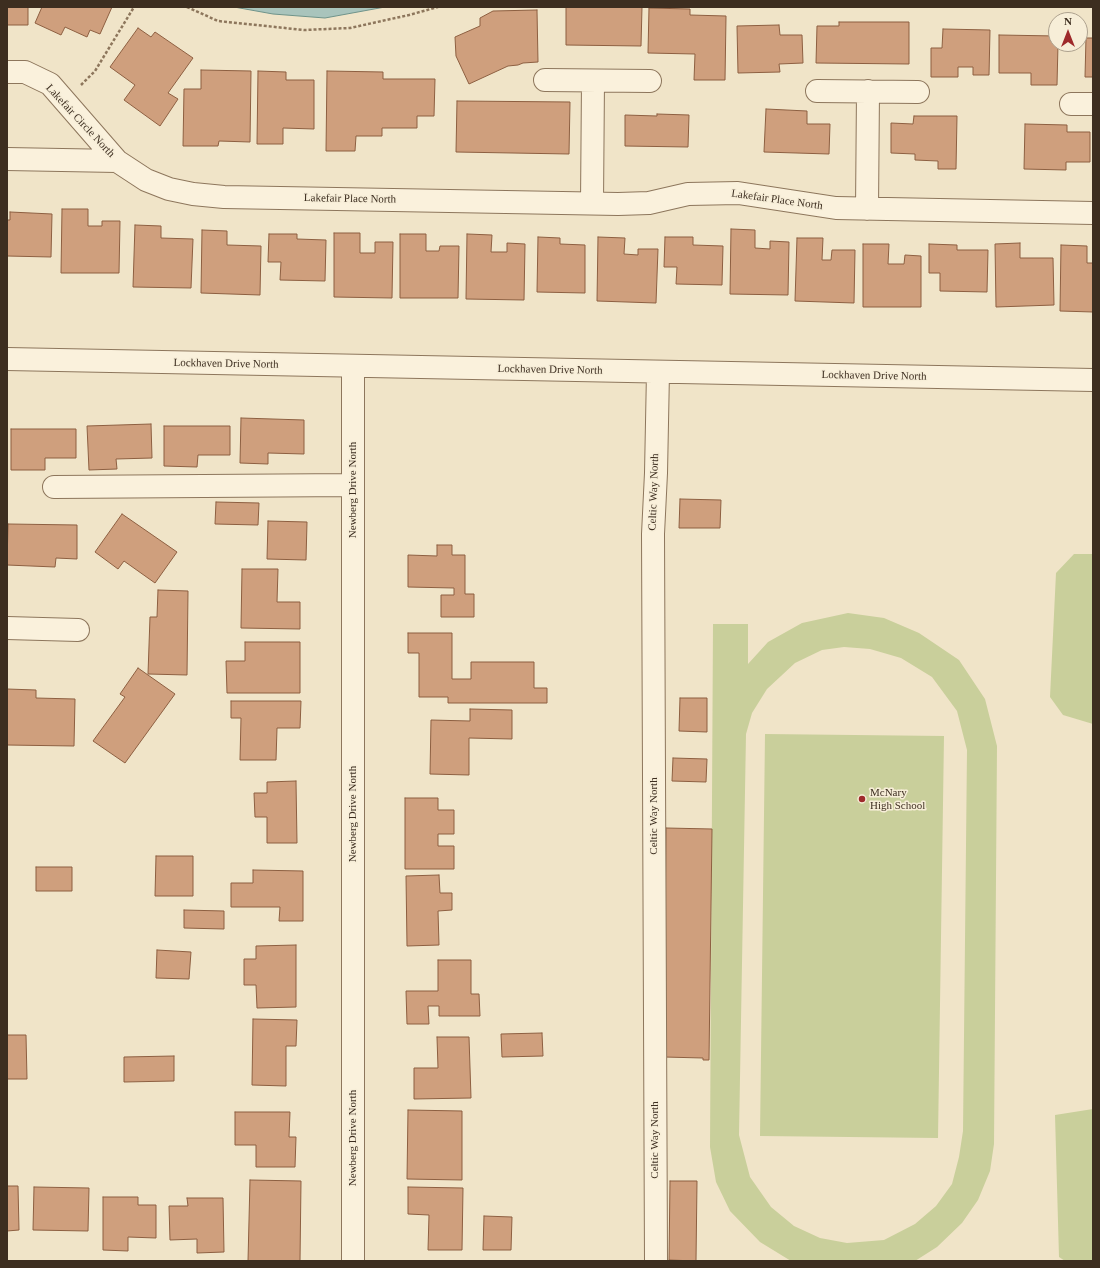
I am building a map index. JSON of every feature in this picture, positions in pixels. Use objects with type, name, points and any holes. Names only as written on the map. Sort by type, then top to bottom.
[{"type":"street","name":"Lakefair Circle North","points":[[7,72],[25,72],[50,84],[117,161]]},
{"type":"street","points":[[545,80],[650,81]]},
{"type":"street","points":[[592,204],[593,81]]},
{"type":"street","points":[[817,91],[918,92]]},
{"type":"street","points":[[867,209],[868,91]]},
{"type":"street","points":[[1071,104],[1093,104]]},
{"type":"street","name":"Lakefair Circle North","points":[[7,159],[117,161]]},
{"type":"street","name":"Lakefair Place North","points":[[117,161],[146,180],[169,189],[193,194],[232,197],[592,204],[649,203],[688,194],[738,193],[820,206],[867,209],[1093,213]]},
{"type":"street","name":"Lockhaven Drive North","points":[[7,360],[1093,380]]},
{"type":"street","name":"Newberg Drive North","points":[[353,366],[353,1261]]},
{"type":"street","name":"Celtic Way North","points":[[656,1261],[653,534],[658,372]]},
{"type":"street","points":[[54,487],[353,485]]},
{"type":"street","points":[[7,628],[78,630]]},
{"type":"path","points":[[64,100],[95,71],[134,7]]},
{"type":"path","points":[[187,7],[218,21],[304,30],[350,28],[438,7]]},
{"type":"green space","points":[[1074,554],[1093,554],[1093,724],[1063,715],[1050,697],[1056,573]]},
{"type":"green space","points":[[848,613],[884,618],[919,633],[959,660],[985,699],[997,746],[994,1144],[990,1171],[978,1200],[962,1223],[937,1247],[915,1261],[791,1261],[760,1242],[730,1211],[716,1182],[710,1147],[713,624],[748,624],[748,664],[768,642],[802,623]],"holes":[[[844,647],[870,649],[901,658],[932,677],[957,711],[967,750],[963,1131],[959,1157],[952,1184],[936,1206],[915,1224],[884,1240],[847,1243],[820,1238],[794,1226],[771,1207],[750,1177],[739,1135],[746,734],[752,713],[767,689],[795,663],[822,650]]]},
{"type":"green space","points":[[765,734],[944,736],[938,1138],[760,1136]]},
{"type":"green space","points":[[1093,1109],[1093,1261],[1065,1261],[1059,1257],[1055,1115]]},
{"type":"water","points":[[234,7],[385,7],[325,18],[273,14]]},
{"type":"building","points":[[7,7],[28,7],[28,25],[7,25]]},
{"type":"building","points":[[42,7],[112,7],[100,34],[90,30],[87,37],[65,27],[61,35],[35,23]]},
{"type":"building","points":[[566,7],[642,7],[641,46],[566,45]]},
{"type":"building","points":[[649,8],[690,9],[690,15],[726,16],[725,80],[694,80],[695,54],[648,53]]},
{"type":"building","points":[[537,10],[538,62],[508,66],[469,84],[456,56],[455,37],[480,26],[480,18],[493,11]]},
{"type":"building","points":[[839,22],[909,22],[909,64],[816,63],[817,26],[839,26]]},
{"type":"building","points":[[779,25],[780,35],[802,35],[803,63],[779,64],[780,72],[738,73],[737,26]]},
{"type":"building","points":[[138,28],[151,37],[155,32],[193,58],[168,93],[178,99],[160,126],[124,100],[135,85],[110,67]]},
{"type":"building","points":[[943,29],[990,30],[989,75],[973,75],[973,67],[958,67],[958,77],[931,77],[931,48],[942,48]]},
{"type":"building","points":[[999,35],[1048,36],[1048,52],[1058,52],[1057,85],[1031,85],[1031,73],[999,73]]},
{"type":"building","points":[[1088,38],[1093,38],[1093,77],[1085,77],[1086,52],[1088,52]]},
{"type":"building","points":[[201,70],[251,71],[250,142],[219,141],[218,146],[183,146],[184,89],[201,89]]},
{"type":"building","points":[[258,71],[286,72],[286,80],[314,80],[314,129],[283,128],[283,144],[257,144]]},
{"type":"building","points":[[327,71],[383,72],[383,79],[435,79],[434,116],[417,116],[417,128],[382,128],[382,136],[356,136],[355,151],[326,151]]},
{"type":"building","points":[[457,101],[570,102],[569,154],[456,152]]},
{"type":"building","points":[[766,109],[807,111],[807,124],[830,124],[829,154],[764,152]]},
{"type":"building","points":[[657,114],[689,115],[688,147],[625,146],[625,115],[657,116]]},
{"type":"building","points":[[914,116],[957,116],[956,169],[938,169],[938,161],[915,160],[915,154],[891,153],[891,123],[913,124]]},
{"type":"building","points":[[1025,124],[1067,125],[1067,132],[1090,132],[1090,162],[1066,162],[1066,170],[1024,169]]},
{"type":"building","points":[[62,209],[88,209],[88,226],[102,226],[102,221],[120,221],[119,273],[61,273]]},
{"type":"building","points":[[10,212],[52,214],[51,257],[7,256],[7,220],[10,220]]},
{"type":"building","points":[[135,225],[161,226],[161,238],[193,239],[191,288],[133,287]]},
{"type":"building","points":[[731,229],[755,230],[755,248],[770,249],[770,241],[789,242],[788,295],[730,294]]},
{"type":"building","points":[[202,230],[227,231],[227,245],[261,246],[260,295],[201,293]]},
{"type":"building","points":[[334,233],[360,233],[360,253],[375,253],[375,242],[393,242],[392,298],[334,297]]},
{"type":"building","points":[[269,234],[297,234],[297,239],[326,240],[325,281],[280,280],[281,262],[268,262]]},
{"type":"building","points":[[400,234],[426,234],[426,251],[439,251],[440,246],[459,246],[458,298],[400,298]]},
{"type":"building","points":[[467,234],[492,235],[491,252],[507,252],[507,243],[525,244],[524,300],[466,299]]},
{"type":"building","points":[[538,237],[560,238],[560,244],[585,245],[585,293],[537,292]]},
{"type":"building","points":[[598,237],[625,238],[624,254],[638,255],[638,249],[658,249],[656,303],[597,301]]},
{"type":"building","points":[[665,237],[693,237],[693,245],[723,246],[722,285],[676,284],[677,267],[664,267]]},
{"type":"building","points":[[797,238],[823,238],[822,260],[831,260],[832,250],[855,250],[854,303],[795,301]]},
{"type":"building","points":[[1020,243],[1020,258],[1053,258],[1054,305],[996,307],[995,244]]},
{"type":"building","points":[[863,244],[889,244],[888,264],[904,264],[905,255],[921,256],[921,307],[863,307]]},
{"type":"building","points":[[929,244],[957,245],[957,250],[988,250],[987,292],[940,291],[940,273],[929,273]]},
{"type":"building","points":[[1061,245],[1087,246],[1087,263],[1093,263],[1093,312],[1060,311]]},
{"type":"building","points":[[241,418],[304,420],[304,454],[268,453],[268,464],[240,463]]},
{"type":"building","points":[[151,424],[152,458],[116,459],[117,469],[89,470],[87,426]]},
{"type":"building","points":[[164,426],[230,426],[230,455],[198,455],[197,467],[164,466]]},
{"type":"building","points":[[11,429],[76,429],[76,458],[45,458],[45,470],[11,470]]},
{"type":"building","points":[[680,499],[721,500],[720,528],[679,528]]},
{"type":"building","points":[[216,502],[259,503],[258,525],[215,524]]},
{"type":"building","points":[[122,514],[177,552],[155,583],[124,561],[118,569],[95,552]]},
{"type":"building","points":[[268,521],[307,522],[306,560],[267,559]]},
{"type":"building","points":[[8,524],[77,525],[77,559],[56,558],[55,567],[7,565]]},
{"type":"building","points":[[437,545],[452,545],[452,555],[465,555],[465,594],[474,594],[474,617],[441,617],[441,595],[454,595],[454,588],[408,587],[408,555],[437,556]]},
{"type":"building","points":[[242,569],[278,569],[277,602],[300,602],[300,629],[241,628]]},
{"type":"building","points":[[158,590],[188,591],[187,675],[148,674],[150,617],[157,617]]},
{"type":"building","points":[[408,633],[452,633],[452,679],[471,679],[471,662],[534,662],[534,688],[547,688],[547,703],[448,703],[448,697],[419,697],[419,653],[408,653]]},
{"type":"building","points":[[245,642],[300,642],[300,693],[227,693],[226,661],[245,661]]},
{"type":"building","points":[[138,668],[175,694],[125,763],[93,741],[125,697],[120,694]]},
{"type":"building","points":[[7,689],[36,690],[36,698],[75,699],[74,746],[7,745]]},
{"type":"building","points":[[680,698],[707,698],[707,732],[679,731]]},
{"type":"building","points":[[231,701],[301,701],[300,728],[277,728],[276,760],[240,760],[241,718],[231,718]]},
{"type":"building","points":[[470,709],[512,710],[512,739],[469,738],[469,775],[430,774],[431,720],[470,721]]},
{"type":"building","points":[[673,758],[707,759],[706,782],[672,781]]},
{"type":"building","points":[[296,781],[297,843],[267,843],[267,817],[255,817],[254,793],[267,793],[267,782]]},
{"type":"building","points":[[405,798],[438,798],[438,810],[454,810],[454,834],[438,834],[438,846],[454,846],[454,869],[405,869]]},
{"type":"building","points":[[666,828],[712,829],[709,1060],[703,1060],[703,1058],[664,1057]]},
{"type":"building","points":[[156,856],[193,856],[193,896],[155,896]]},
{"type":"building","points":[[36,867],[72,867],[72,891],[36,891]]},
{"type":"building","points":[[253,870],[303,871],[303,921],[279,921],[280,907],[231,907],[231,883],[253,883]]},
{"type":"building","points":[[439,875],[440,893],[452,893],[452,910],[438,911],[439,945],[407,946],[406,876]]},
{"type":"building","points":[[184,910],[224,911],[224,929],[184,928]]},
{"type":"building","points":[[296,945],[296,1007],[257,1008],[256,985],[244,985],[244,959],[256,959],[256,946]]},
{"type":"building","points":[[157,950],[191,952],[189,979],[156,978]]},
{"type":"building","points":[[438,960],[471,960],[471,994],[479,994],[480,1016],[439,1016],[439,1006],[428,1006],[429,1024],[407,1024],[406,991],[438,991]]},
{"type":"building","points":[[253,1019],[297,1020],[296,1046],[286,1046],[286,1086],[252,1085]]},
{"type":"building","points":[[542,1033],[543,1056],[502,1057],[501,1034]]},
{"type":"building","points":[[7,1035],[26,1035],[27,1079],[7,1079]]},
{"type":"building","points":[[437,1037],[469,1037],[471,1098],[414,1099],[414,1068],[438,1068]]},
{"type":"building","points":[[174,1056],[174,1081],[124,1082],[124,1057]]},
{"type":"building","points":[[408,1110],[462,1111],[462,1180],[407,1179]]},
{"type":"building","points":[[235,1112],[290,1112],[289,1137],[296,1137],[295,1167],[256,1167],[256,1145],[235,1145]]},
{"type":"building","points":[[250,1180],[301,1181],[300,1261],[248,1261]]},
{"type":"building","points":[[670,1181],[697,1181],[696,1261],[669,1260]]},
{"type":"building","points":[[7,1186],[18,1186],[19,1230],[7,1231]]},
{"type":"building","points":[[34,1187],[89,1188],[88,1231],[33,1230]]},
{"type":"building","points":[[408,1187],[463,1188],[462,1250],[428,1250],[429,1215],[408,1214]]},
{"type":"building","points":[[103,1197],[138,1197],[138,1205],[156,1205],[156,1238],[128,1237],[128,1251],[103,1250]]},
{"type":"building","points":[[187,1198],[223,1198],[224,1252],[197,1253],[197,1239],[170,1240],[169,1206],[188,1206]]},
{"type":"building","points":[[484,1216],[512,1217],[511,1250],[483,1250]]},
{"type":"place","name":"McNary High School","points":[[862,799]]}]
